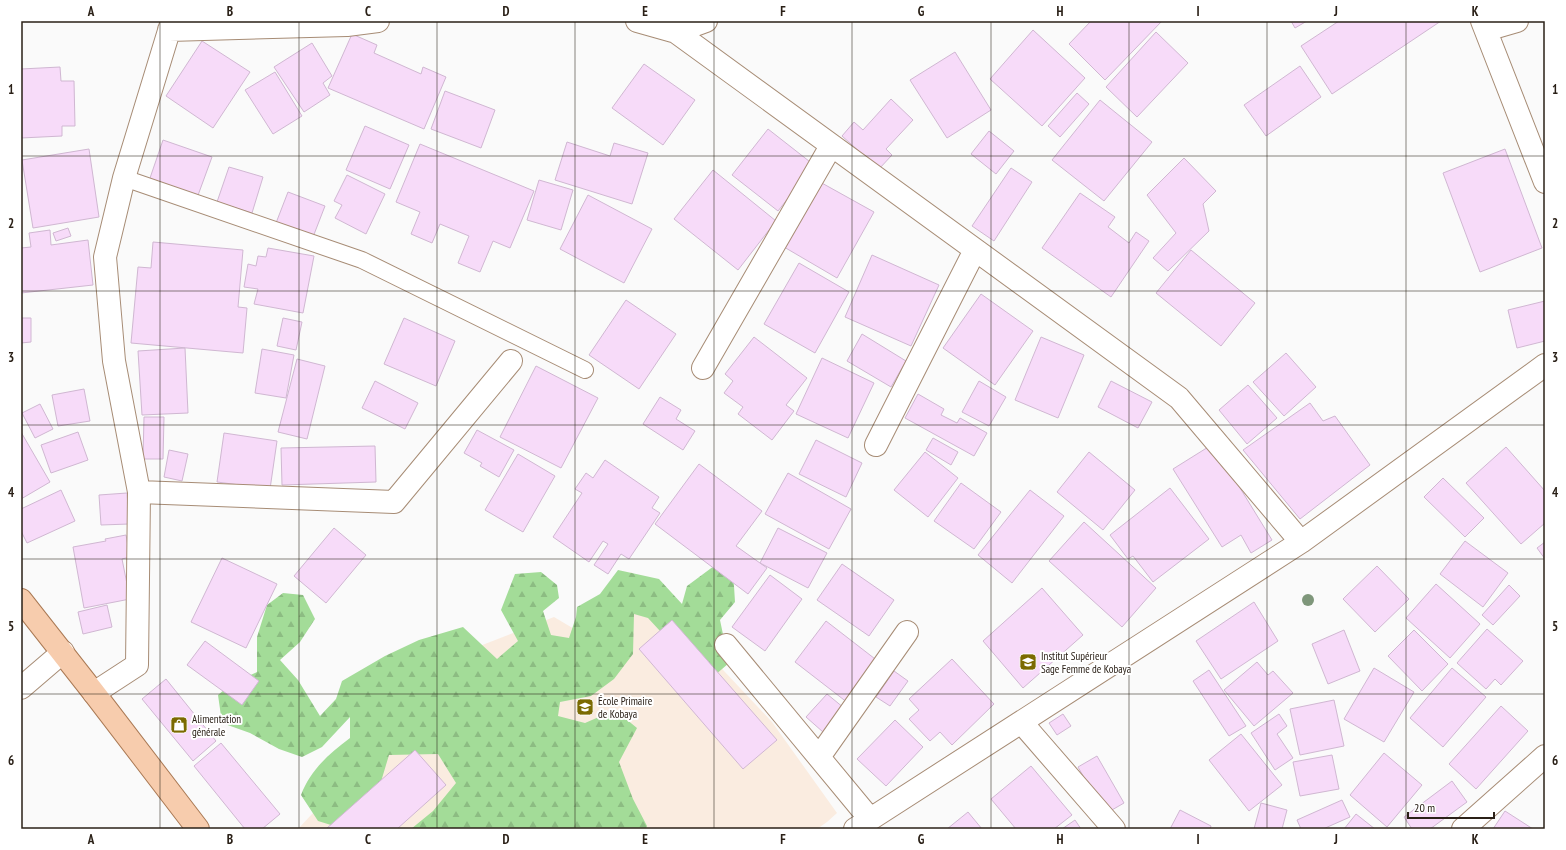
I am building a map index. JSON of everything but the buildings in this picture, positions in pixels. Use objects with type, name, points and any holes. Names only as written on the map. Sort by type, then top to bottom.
[{"type":"main road","points":[[21,600],[198,829]]},
{"type":"street","points":[[94,693],[137,665],[139,492],[114,362],[105,258],[124,178],[171,25],[347,25],[378,21]]},
{"type":"street","points":[[637,21],[676,32],[1179,398],[1301,542]]},
{"type":"street","points":[[676,32],[706,21]]},
{"type":"street","points":[[1517,21],[1484,26],[1542,168]]},
{"type":"street","points":[[703,368],[831,146]]},
{"type":"street","points":[[876,445],[974,250]]},
{"type":"street","points":[[139,492],[394,502],[511,361]]},
{"type":"street","points":[[726,645],[819,757],[862,824],[1022,723],[1301,542],[1545,365]]},
{"type":"street","points":[[819,757],[907,632]]},
{"type":"street","points":[[21,688],[62,652]]},
{"type":"street","points":[[1022,723],[1114,829]]},
{"type":"street","points":[[1462,829],[1545,756]]},
{"type":"lane","points":[[124,178],[362,260],[585,370]]},
{"type":"shaded area","name":"École Primaire de Kobaya","points":[[631,572],[772,722],[837,813],[827,822],[817,829],[298,829],[426,692],[472,649],[554,617],[581,633]]},
{"type":"green space","points":[[714,566],[733,570],[735,602],[720,620],[729,663],[700,688],[683,656],[648,618],[634,614],[633,654],[614,679],[591,696],[560,702],[558,716],[585,723],[615,710],[637,728],[619,762],[633,799],[647,826],[646,829],[411,829],[433,811],[456,783],[438,754],[389,755],[377,795],[344,829],[318,821],[301,795],[310,777],[321,763],[350,738],[350,717],[322,747],[302,757],[279,749],[250,733],[222,723],[218,695],[231,684],[257,672],[257,637],[267,605],[283,593],[303,595],[315,619],[300,642],[280,660],[298,680],[320,716],[336,699],[342,681],[385,656],[419,640],[463,627],[497,659],[518,641],[501,610],[515,574],[541,572],[557,585],[559,598],[543,611],[551,635],[569,638],[576,617],[577,607],[600,594],[618,570],[659,579],[682,604],[687,586]]},
{"type":"place","name":"Institut Supérieur Sage Femme de Kobaya","points":[[1028,662]]},
{"type":"place","name":"École Primaire de Kobaya","points":[[585,707]]},
{"type":"place","name":"Alimentation générale","points":[[179,725]]}]
